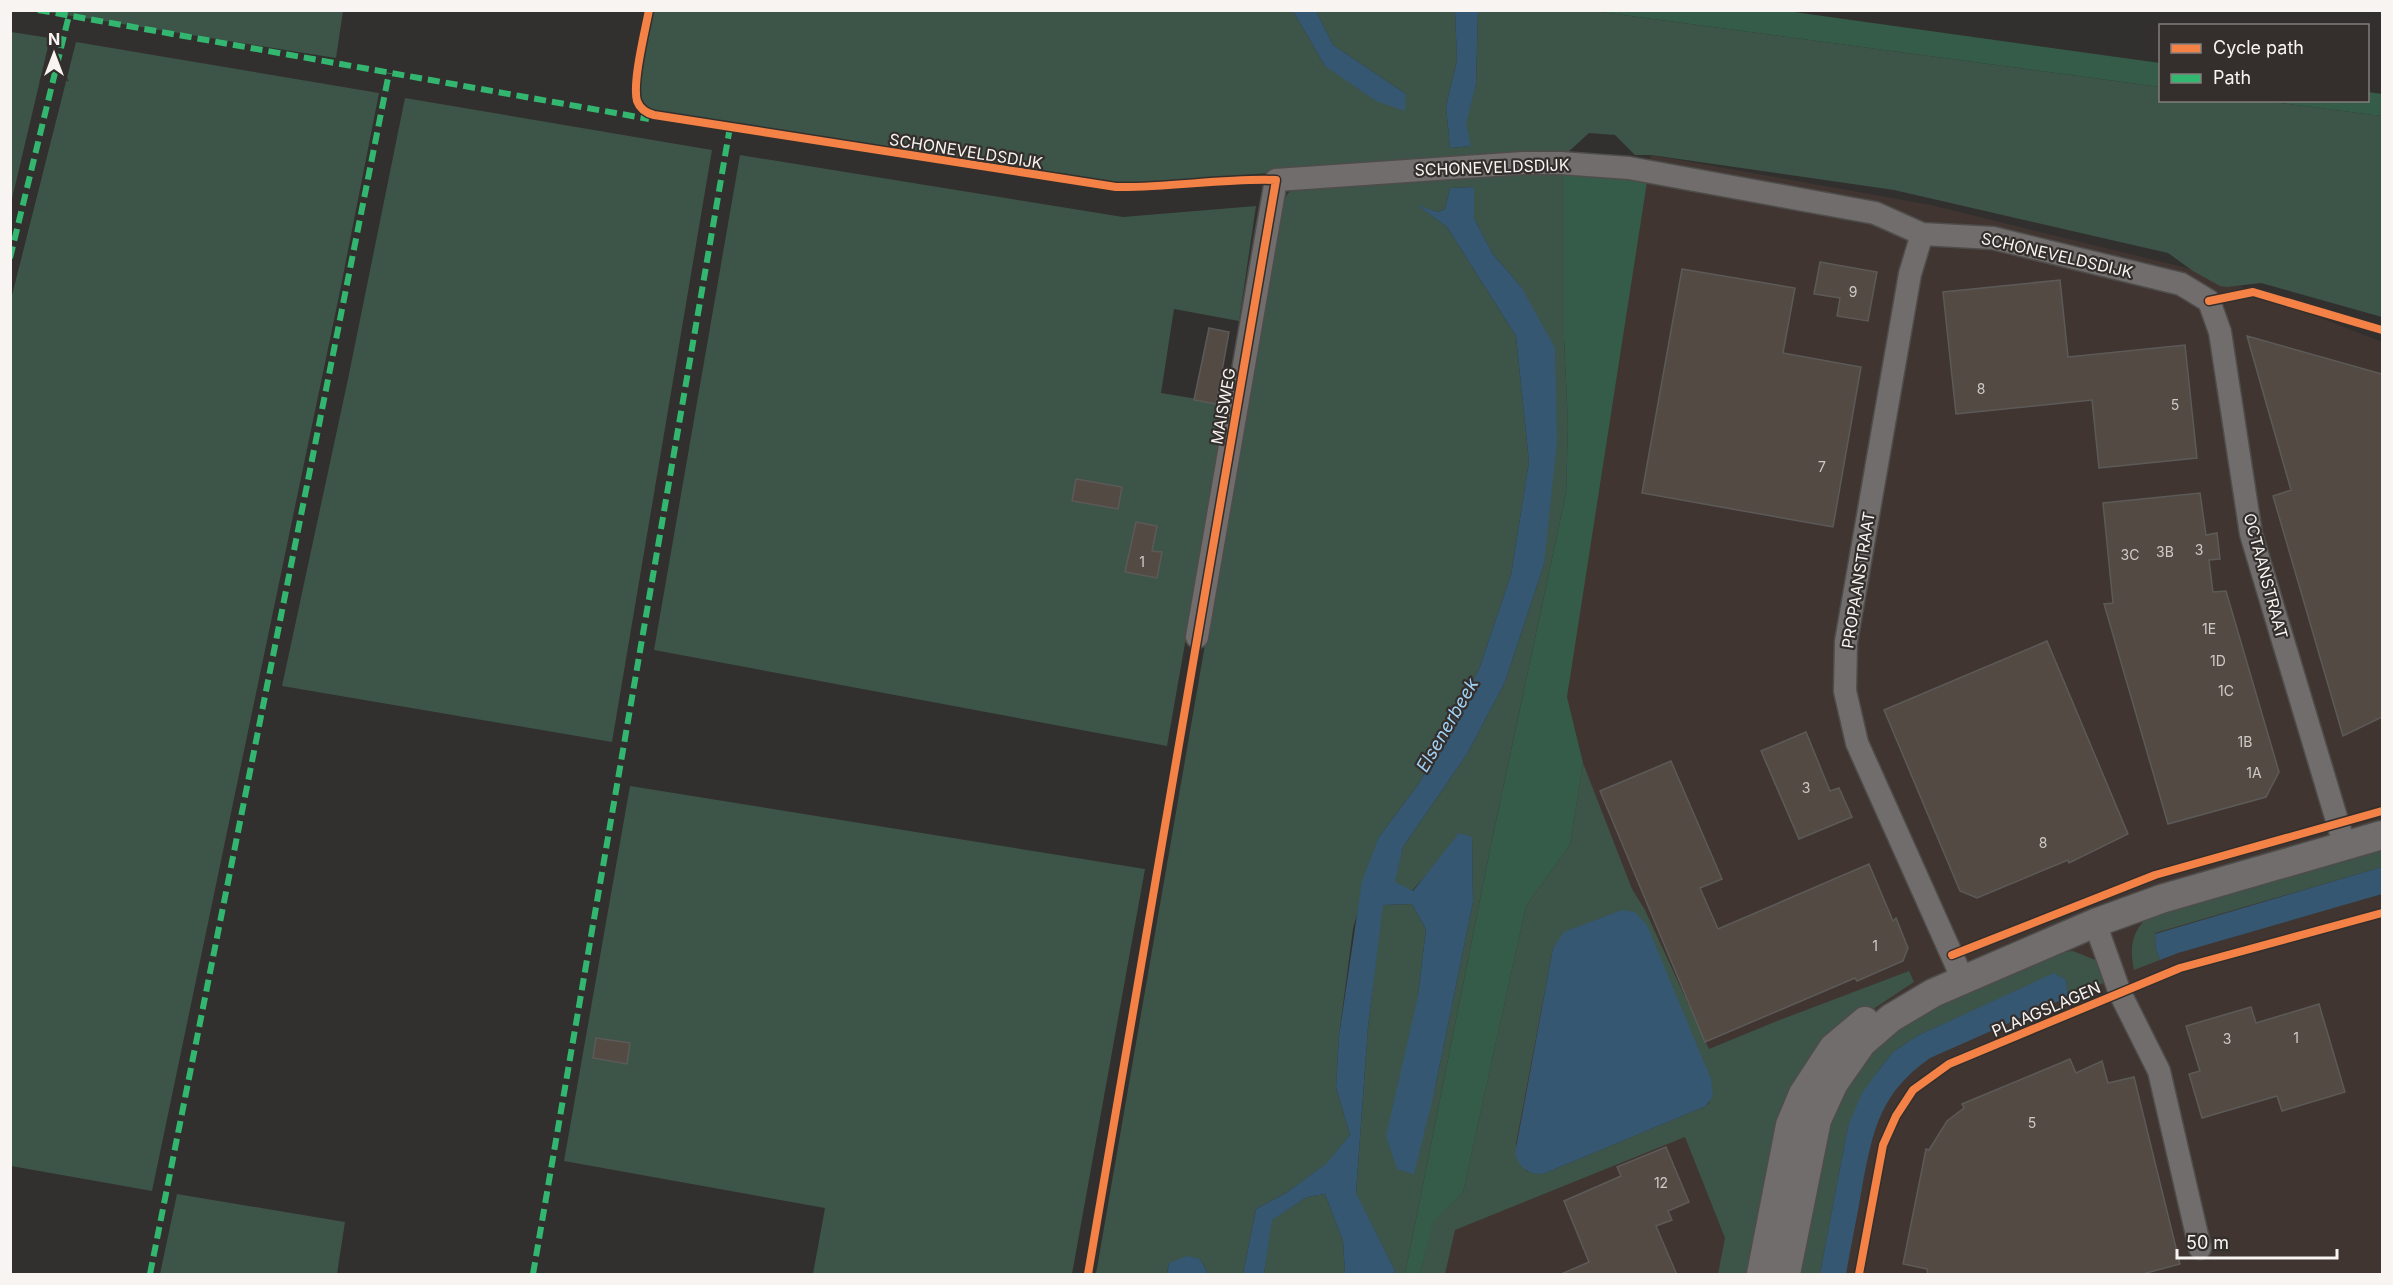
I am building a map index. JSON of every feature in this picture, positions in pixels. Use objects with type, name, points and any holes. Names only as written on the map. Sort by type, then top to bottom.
[{"type":"street","name":"SCHONEVELDSDIJK","points":[[1276,180],[1523,163],[1629,168],[1875,213],[1922,234],[1993,238],[2063,254],[2181,284],[2209,301]]},
{"type":"street","name":"MAISWEG","points":[[1197,637],[1276,180]]},
{"type":"street","name":"PROPAANSTRAAT","points":[[1922,234],[1910,274],[1846,642],[1845,691],[1857,743],[1963,980]]},
{"type":"street","name":"OCTAANSTRAAT","points":[[2209,301],[2220,332],[2251,534],[2345,847]]},
{"type":"street","points":[[1761,1275],[1790,1125],[1803,1094],[1833,1048],[1874,1015],[1892,1006],[1933,993],[2095,923],[2161,899],[2382,835]]},
{"type":"street","name":"PLAAGSLAGEN","points":[[2095,923],[2120,993],[2159,1071],[2200,1248]]},
{"type":"street","points":[[1786,1275],[1817,1120],[1834,1083],[1862,1043],[1891,1018],[1933,993]]},
{"type":"shaded area","points":[[1651,155],[1931,205],[2207,273],[2382,342],[2382,1274],[1441,1274],[1619,351]]},
{"type":"green space","points":[[1455,10],[1457,61],[1446,106],[1450,148],[1470,146],[1465,124],[1476,84],[1478,11],[1593,11],[2159,87],[2159,102],[2272,102],[2382,116],[2382,317],[2261,283],[2220,286],[2193,271],[2168,253],[1894,190],[1651,155],[1635,155],[1615,135],[1589,133],[1566,154],[1517,151],[1133,184],[1103,182],[635,107],[652,11],[1293,11],[1325,66],[1406,94],[1333,45],[1316,11]]},
{"type":"green space","points":[[41,11],[343,11],[336,58]]},
{"type":"green space","points":[[1593,11],[1787,11],[2159,63],[2159,87]]},
{"type":"green space","points":[[10,32],[50,38],[11,203]]},
{"type":"green space","points":[[76,42],[379,93],[339,296],[152,1191],[11,1166],[10,303]]},
{"type":"green space","points":[[2369,92],[2382,94],[2382,116],[2272,102],[2369,102]]},
{"type":"green space","points":[[405,98],[712,150],[612,742],[282,686]]},
{"type":"green space","points":[[740,155],[1123,217],[1256,206],[1239,321],[1174,309],[1161,393],[1227,404],[1167,746],[654,650]]},
{"type":"green space","points":[[1521,172],[1564,173],[1564,338],[1568,425],[1566,493],[1492,840],[1405,1274],[1394,1274],[1395,1271],[1356,1194],[1368,1027],[1382,905],[1412,904],[1426,929],[1418,996],[1434,1093],[1473,902],[1472,837],[1425,876],[1412,891],[1394,882],[1403,847],[1467,754],[1505,682],[1544,564],[1522,288],[1492,253],[1474,218],[1474,187],[1450,188],[1445,209],[1438,212],[1419,206],[1447,227],[1516,336],[1529,462],[1511,575],[1479,669],[1420,782],[1379,837],[1353,929],[1339,1036],[1336,1087],[1350,1135],[1327,1164],[1286,1193],[1256,1209],[1243,1274],[1208,1274],[1200,1259],[1169,1263],[1167,1274],[1096,1274],[1281,206],[1288,193],[1296,187]]},
{"type":"green space","points":[[1564,173],[1647,182],[1567,697],[1583,763],[1570,845],[1526,906],[1463,1192],[1433,1222],[1420,1274],[1405,1274],[1492,840],[1566,493],[1568,425],[1564,338]]},
{"type":"green space","points":[[1583,763],[1632,889],[1645,910],[1709,1049],[1909,971],[1914,982],[1846,1027],[1752,1274],[1718,1274],[1725,1238],[1685,1137],[1455,1230],[1445,1274],[1420,1274],[1432,1222],[1463,1192],[1526,906],[1570,845]],"holes":[[[1553,948],[1710,1102],[1706,1106],[1543,1174],[1526,1171],[1516,1144]]]},
{"type":"green space","points":[[630,786],[1145,869],[1072,1274],[813,1274],[825,1208],[564,1161]]},
{"type":"green space","points":[[2382,846],[2382,867],[2155,933],[2156,949],[2160,960],[2134,970],[2132,946],[2136,932],[2151,914]]},
{"type":"green space","points":[[2073,951],[2098,961],[2106,982],[2068,997],[2066,980],[2054,974],[1917,1036],[1893,1052],[1878,1071],[1848,1126],[1820,1274],[1799,1274],[1820,1166],[1835,1106],[1862,1060],[1910,1018],[2062,952]]},
{"type":"green space","points":[[177,1194],[345,1222],[337,1274],[160,1274]]},
{"type":"green space","points":[[1325,1194],[1343,1241],[1345,1274],[1264,1274],[1271,1220],[1307,1197]]},
{"type":"water","points":[[1293,11],[1316,11],[1333,45],[1406,94],[1405,111],[1376,101],[1325,66]]},
{"type":"water","points":[[1455,11],[1478,11],[1476,84],[1466,124],[1471,146],[1450,148],[1446,106],[1457,61]]},
{"type":"water","points":[[1474,187],[1474,218],[1492,253],[1522,288],[1555,348],[1557,442],[1544,564],[1505,682],[1467,754],[1403,847],[1395,882],[1413,891],[1459,833],[1472,837],[1473,902],[1434,1093],[1414,1174],[1397,1169],[1386,1136],[1418,996],[1426,929],[1412,904],[1383,905],[1368,1027],[1356,1193],[1395,1271],[1394,1274],[1345,1274],[1343,1241],[1325,1194],[1307,1197],[1272,1220],[1264,1274],[1243,1274],[1256,1209],[1286,1193],[1326,1164],[1350,1135],[1336,1087],[1339,1036],[1362,881],[1379,837],[1420,782],[1479,669],[1511,575],[1529,462],[1516,336],[1447,227],[1417,205],[1438,212],[1445,209],[1450,188]]},
{"type":"water","points":[[2382,867],[2382,894],[2160,960],[2156,949],[2155,934]]},
{"type":"water","points":[[1622,910],[1635,912],[1647,925],[1711,1079],[1713,1096],[1706,1106],[1543,1174],[1529,1172],[1522,1167],[1515,1154],[1553,948],[1564,932]]},
{"type":"water","points":[[2054,973],[2066,980],[2068,997],[1930,1058],[1899,1085],[1881,1115],[1875,1131],[1846,1274],[1820,1274],[1848,1126],[1862,1093],[1878,1071],[1893,1052],[1917,1036]]},
{"type":"water","points":[[1187,1256],[1200,1259],[1208,1274],[1167,1274],[1169,1263]]},
{"type":"building","points":[[1820,262],[1877,272],[1868,321],[1837,316],[1840,298],[1814,294]]},
{"type":"building","points":[[1682,269],[1795,288],[1783,353],[1861,367],[1833,527],[1642,493]]},
{"type":"building","points":[[2060,280],[2068,357],[2185,345],[2197,458],[2099,468],[2092,400],[1956,414],[1943,292]]},
{"type":"building","points":[[1209,328],[1229,332],[1216,404],[1194,400]]},
{"type":"building","points":[[2247,336],[2382,374],[2382,717],[2343,736],[2273,496],[2291,490]]},
{"type":"building","points":[[1076,479],[1122,487],[1118,509],[1072,501]]},
{"type":"building","points":[[2200,493],[2206,535],[2217,533],[2220,559],[2209,560],[2213,592],[2226,591],[2279,772],[2266,797],[2168,824],[2104,604],[2113,603],[2103,503]]},
{"type":"building","points":[[1136,522],[1157,526],[1152,551],[1162,552],[1157,578],[1125,572]]},
{"type":"building","points":[[2047,641],[2128,834],[2069,863],[2068,860],[1977,898],[1960,891],[1884,710]]},
{"type":"building","points":[[1806,732],[1830,791],[1839,788],[1852,817],[1799,839],[1761,751]]},
{"type":"building","points":[[1671,761],[1722,879],[1700,888],[1718,929],[1869,864],[1893,921],[1896,918],[1908,948],[1903,961],[1857,981],[1855,978],[1705,1042],[1600,791]]},
{"type":"building","points":[[2319,1004],[2345,1092],[2282,1111],[2277,1096],[2202,1118],[2189,1074],[2200,1071],[2186,1026],[2251,1007],[2256,1023]]},
{"type":"building","points":[[596,1038],[630,1043],[627,1064],[593,1058]]},
{"type":"building","points":[[2070,1059],[2076,1073],[2102,1061],[2108,1083],[2134,1077],[2180,1264],[2139,1275],[1928,1275],[1927,1269],[1903,1264],[1926,1149],[1929,1150],[1947,1121],[1964,1108],[1962,1104]]},
{"type":"building","points":[[1666,1147],[1689,1202],[1668,1211],[1672,1220],[1656,1226],[1677,1275],[1559,1275],[1589,1262],[1564,1201],[1621,1176],[1617,1167]]},
{"type":"marked path","points":[[38,10],[649,119]]},
{"type":"marked path","points":[[10,258],[69,15]]},
{"type":"marked path","points":[[150,1274],[389,73]]},
{"type":"marked path","points":[[533,1274],[730,127]]},
{"type":"cycle path","points":[[649,10],[636,93],[640,106],[646,112],[654,115],[1116,187],[1276,180],[1088,1274]]},
{"type":"cycle path","points":[[2209,301],[2253,292],[2382,330]]},
{"type":"cycle path","points":[[1952,955],[2155,875],[2382,811]]},
{"type":"cycle path","points":[[1859,1274],[1883,1145],[1896,1116],[1913,1090],[1949,1064],[2180,968],[2382,913]]},
{"type":"water label","name":"Elsenerbeek","points":[[1447,725]]}]
